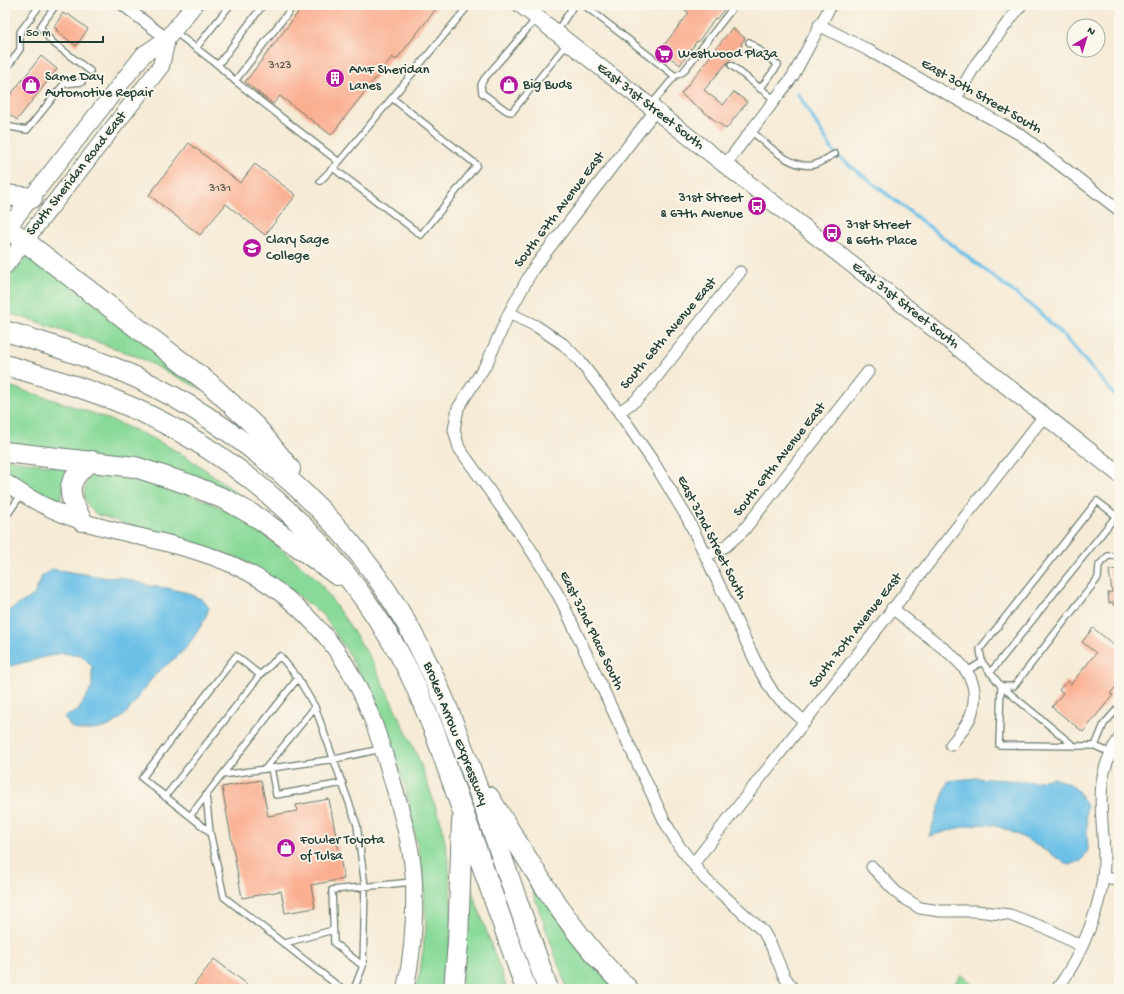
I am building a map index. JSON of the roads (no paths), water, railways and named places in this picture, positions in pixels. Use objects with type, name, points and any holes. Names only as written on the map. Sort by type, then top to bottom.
[{"type":"highway","points":[[5,195],[32,198]]},
{"type":"highway","points":[[6,228],[25,241],[210,384],[257,428],[347,540]]},
{"type":"highway","name":"Broken Arrow Expressway","points":[[8,332],[116,369],[175,398],[237,438],[274,467],[303,494],[347,540],[396,606],[439,686],[548,989]]},
{"type":"highway","name":"Broken Arrow Expressway","points":[[5,365],[109,398],[172,428],[202,445],[235,467],[270,494],[323,547],[359,591],[395,645],[406,667],[435,733],[526,989]]},
{"type":"highway","points":[[5,452],[135,467],[188,484],[227,500],[260,519],[359,591]]},
{"type":"highway","points":[[82,521],[74,506],[70,489],[76,473],[92,461]]},
{"type":"highway","points":[[470,769],[523,851],[547,892],[597,956],[628,989]]},
{"type":"highway","points":[[454,989],[458,943],[463,811]]},
{"type":"main road","name":"South Sheridan Road East","points":[[6,228],[32,198],[144,54],[170,35],[194,5]]},
{"type":"main road","name":"East 31st Street South","points":[[529,9],[555,33],[1119,474]]},
{"type":"main road","name":"South Sheridan Road East","points":[[5,266],[161,66],[170,35]]},
{"type":"main road","points":[[5,482],[22,494],[82,521],[193,551],[230,564],[267,583],[290,600],[326,637],[358,687],[383,748],[407,830],[414,882],[413,934],[405,989]]},
{"type":"street","points":[[123,5],[170,35]]},
{"type":"street","points":[[725,165],[775,101],[798,67],[831,5]]},
{"type":"street","points":[[956,98],[976,64],[1021,5]]},
{"type":"street","name":"East 30th Street South","points":[[819,25],[848,39],[1021,135],[1119,210]]},
{"type":"street","name":"South 67th Avenue East","points":[[455,418],[463,399],[481,374],[491,356],[510,313],[536,264],[652,108]]},
{"type":"street","name":"South 68th Avenue East","points":[[619,412],[635,401],[647,389],[740,272]]},
{"type":"street","name":"East 32nd Street South","points":[[510,313],[536,326],[567,348],[579,360],[619,412],[672,492],[706,556],[760,671],[774,694],[805,722]]},
{"type":"street","name":"South 69th Avenue East","points":[[706,556],[726,546],[743,531],[868,372]]},
{"type":"street","name":"South 70th Avenue East","points":[[693,864],[805,722],[892,608],[1044,416]]},
{"type":"street","name":"East 32nd Place South","points":[[455,418],[454,430],[459,448],[526,542],[562,602],[665,822],[679,846],[693,864],[726,900],[763,932],[784,976],[793,989]]},
{"type":"street","points":[[892,608],[954,658],[967,671],[974,688],[974,706],[968,722],[951,745]]},
{"type":"street","points":[[1057,989],[1081,946],[1096,910],[1103,878],[1104,852],[1100,796],[1103,778],[1111,753],[1119,739]]},
{"type":"street","points":[[872,867],[898,894],[920,908],[940,911],[976,911],[1010,915],[1050,930],[1081,946]]},
{"type":"street","points":[[1103,878],[1119,880]]},
{"type":"lane","points":[[5,71],[20,49],[20,32],[40,5]]},
{"type":"lane","points":[[56,5],[40,27],[52,42],[90,71]]},
{"type":"lane","points":[[196,48],[230,5]]},
{"type":"lane","points":[[218,65],[263,5]]},
{"type":"lane","points":[[235,81],[294,5]]},
{"type":"lane","points":[[320,181],[339,162],[469,5]]},
{"type":"lane","points":[[555,33],[574,5]]},
{"type":"lane","points":[[584,5],[675,76]]},
{"type":"lane","points":[[652,108],[675,76],[683,72],[735,5]]},
{"type":"lane","points":[[529,9],[480,85],[482,93],[507,112],[512,112],[568,43]]},
{"type":"lane","points":[[170,35],[196,48],[218,65],[235,81],[339,162]]},
{"type":"lane","points":[[749,42],[778,65],[760,89]]},
{"type":"lane","points":[[731,65],[775,101]]},
{"type":"lane","points":[[5,126],[27,130],[64,84],[82,82]]},
{"type":"lane","points":[[333,168],[421,235],[477,165],[392,98]]},
{"type":"lane","points":[[751,131],[784,157],[797,163],[813,165],[835,154]]},
{"type":"lane","points":[[5,518],[22,494]]},
{"type":"lane","points":[[990,673],[1118,518],[1097,501],[980,649],[982,662],[990,673],[1001,686],[1074,746]]},
{"type":"lane","points":[[1001,686],[1014,686],[1098,578],[1099,565],[1108,556],[1119,556]]},
{"type":"lane","points":[[210,832],[142,778],[236,656],[260,675]]},
{"type":"lane","points":[[165,797],[260,675],[280,656],[298,678],[315,706],[335,759],[357,825],[365,887],[363,966],[354,989]]},
{"type":"lane","points":[[967,671],[982,662]]},
{"type":"lane","points":[[190,816],[298,678]]},
{"type":"lane","points":[[1001,686],[999,745],[1095,746],[1111,753]]},
{"type":"lane","points":[[264,769],[315,706]]},
{"type":"lane","points":[[1095,746],[1104,724],[1119,707]]},
{"type":"lane","points":[[222,775],[335,759],[383,748]]},
{"type":"lane","points":[[271,768],[276,795],[343,783]]},
{"type":"lane","points":[[206,796],[210,832],[224,896],[342,989]]},
{"type":"lane","points":[[363,966],[334,943],[332,890],[414,882]]},
{"type":"lane","points":[[285,943],[333,930]]},
{"type":"water","points":[[52,569],[109,578],[119,577],[150,586],[188,593],[203,600],[209,608],[202,625],[184,650],[158,672],[130,709],[122,717],[113,724],[102,728],[77,730],[70,725],[64,717],[78,711],[92,687],[92,666],[81,655],[61,653],[10,666],[5,663],[5,613],[34,595],[42,576]]},
{"type":"water","points":[[975,778],[1034,782],[1053,778],[1070,784],[1078,791],[1087,806],[1088,850],[1081,861],[1069,865],[1022,837],[992,825],[977,824],[929,836],[948,781]]},
{"type":"waterway","points":[[798,94],[835,154],[1038,311],[1065,337],[1119,400]]},
{"type":"place","name":"Westwood Plaza","points":[[664,54]]},
{"type":"place","name":"AMF Sheridan Lanes","points":[[335,78]]},
{"type":"place","name":"Same Day Automotive Repair","points":[[31,85]]},
{"type":"place","name":"Big Buds","points":[[509,85]]},
{"type":"place","name":"31st Street & 67th Avenue","points":[[757,206]]},
{"type":"place","name":"31st Street & 66th Place","points":[[832,233]]},
{"type":"place","name":"Clary Sage College","points":[[252,248]]},
{"type":"place","name":"Fowler Toyota of Tulsa","points":[[286,848]]}]
